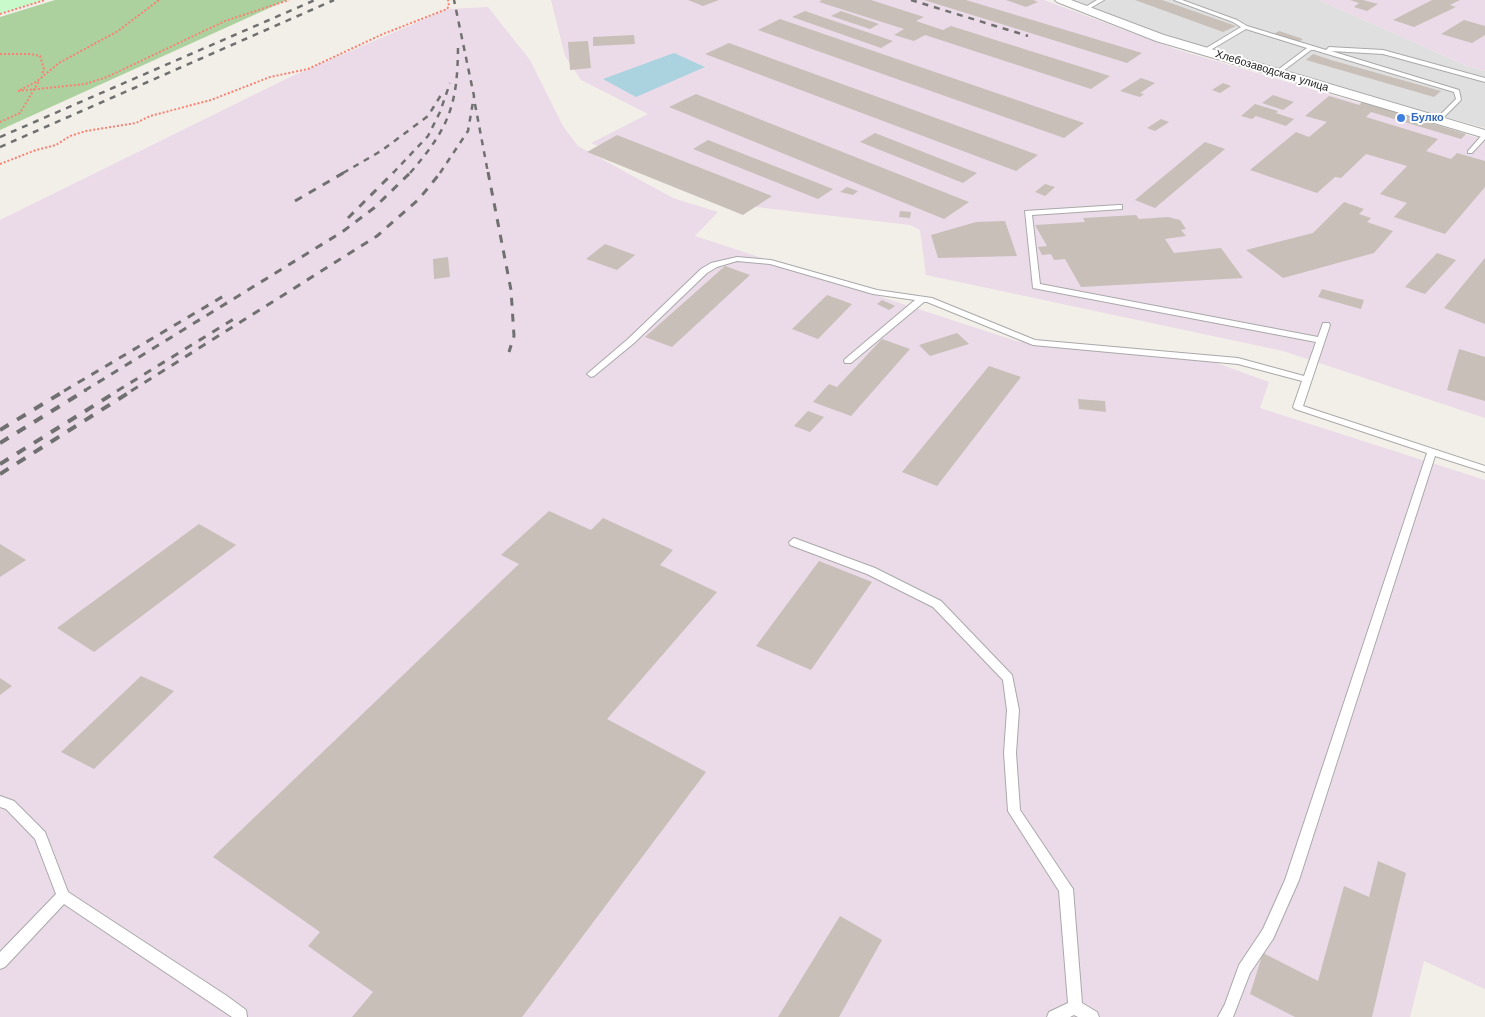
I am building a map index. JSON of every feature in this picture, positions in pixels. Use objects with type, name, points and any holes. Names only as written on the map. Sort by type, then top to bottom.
[{"type":"street","name":"Хлебозаводская улица","points":[[1061,0],[1160,38],[1485,135]]},
{"type":"lane","points":[[1085,9],[1101,0]]},
{"type":"lane","points":[[1177,0],[1245,27],[1457,91],[1459,99],[1438,120]]},
{"type":"lane","points":[[1205,52],[1245,27]]},
{"type":"lane","points":[[1277,73],[1310,48],[1383,52],[1485,80]]},
{"type":"lane","points":[[1470,152],[1485,135]]},
{"type":"lane","points":[[1119,207],[1028,213],[1036,286],[1321,340]]},
{"type":"lane","points":[[591,374],[631,341],[704,271],[714,265],[737,258],[771,262],[876,292],[922,299],[1033,342],[1238,361],[1307,380]]},
{"type":"lane","points":[[848,360],[922,299]]},
{"type":"lane","points":[[1326,325],[1298,407],[1485,469]]},
{"type":"lane","points":[[1225,1017],[1231,1008],[1244,970],[1268,934],[1292,880],[1432,452]]},
{"type":"lane","points":[[794,542],[871,571],[937,604],[1008,678],[1013,710],[1010,753],[1014,811],[1066,889],[1074,1007]]},
{"type":"lane","points":[[0,801],[10,805],[40,836],[63,896],[241,1015]]},
{"type":"lane","points":[[0,962],[63,896]]},
{"type":"lane","points":[[1054,1017],[1074,1007]]},
{"type":"lane","points":[[1074,1007],[1092,1017]]},
{"type":"path","points":[[0,14],[45,0]]},
{"type":"path","points":[[0,122],[20,113],[32,90],[41,78],[59,62],[118,31],[159,0]]},
{"type":"path","points":[[0,54],[7,56],[32,54],[40,56],[44,69],[41,78],[18,91],[85,84],[107,77],[225,22],[289,0]]},
{"type":"path","points":[[0,164],[36,150],[56,145],[70,136],[86,131],[136,123],[150,116],[211,100],[270,77],[308,69],[366,44],[383,34],[447,9],[448,0]]},
{"type":"shaded area","points":[[551,0],[1044,0],[1175,49],[1485,140],[1485,418],[1283,351],[926,275],[920,230],[910,225],[730,204],[591,143],[648,114],[581,80],[565,56]]},
{"type":"shaded area","points":[[1074,0],[1319,0],[1467,66],[1485,71],[1485,128],[1287,73],[1161,35]]},
{"type":"shaded area","points":[[1319,0],[1485,0],[1485,71],[1467,66]]},
{"type":"shaded area","points":[[488,7],[530,60],[563,126],[578,146],[673,198],[718,212],[695,236],[1016,341],[1197,356],[1269,382],[1260,408],[1485,480],[1485,989],[1424,961],[1410,1017],[0,1017],[0,220],[288,78],[448,9]]},
{"type":"green space","points":[[0,0],[44,0],[0,14]]},
{"type":"green space","points":[[55,0],[287,0],[0,130],[0,17]]},
{"type":"water","points":[[674,53],[705,67],[636,97],[603,79]]},
{"type":"building","points":[[688,0],[719,0],[703,6]]},
{"type":"building","points":[[822,0],[871,0],[924,17],[916,21],[943,30],[951,26],[1110,76],[1091,89],[925,35],[914,41],[894,35],[904,29],[819,2]]},
{"type":"building","points":[[924,0],[966,0],[1142,53],[1127,63]]},
{"type":"building","points":[[1006,0],[1033,0],[1038,2],[1026,7]]},
{"type":"building","points":[[1135,0],[1162,0],[1236,26],[1223,32]]},
{"type":"building","points":[[1350,0],[1363,0],[1378,4],[1367,11],[1354,7],[1359,3]]},
{"type":"building","points":[[1432,0],[1460,0],[1450,5],[1456,7],[1414,27],[1393,20]]},
{"type":"building","points":[[805,11],[893,41],[881,48],[792,17]]},
{"type":"building","points":[[841,11],[879,24],[870,29],[831,16]]},
{"type":"building","points":[[780,19],[1084,123],[1064,138],[758,30]]},
{"type":"building","points":[[1464,20],[1485,26],[1485,35],[1472,43],[1441,34]]},
{"type":"building","points":[[1279,31],[1303,39],[1298,42],[1274,34]]},
{"type":"building","points":[[634,35],[635,44],[593,46],[593,37]]},
{"type":"building","points":[[588,41],[591,68],[570,70],[568,42]]},
{"type":"building","points":[[729,43],[1038,155],[1016,171],[705,54]]},
{"type":"building","points":[[1313,54],[1441,91],[1434,97],[1306,60]]},
{"type":"building","points":[[1141,78],[1155,83],[1140,93],[1144,94],[1140,97],[1120,91]]},
{"type":"building","points":[[1223,83],[1231,86],[1220,93],[1212,90]]},
{"type":"building","points":[[696,94],[969,202],[944,219],[669,107]]},
{"type":"building","points":[[1273,95],[1294,102],[1283,110],[1262,103]]},
{"type":"building","points":[[1329,96],[1359,105],[1362,102],[1466,134],[1461,139],[1371,112],[1366,117],[1438,139],[1426,151],[1451,159],[1457,153],[1485,161],[1485,187],[1445,234],[1394,217],[1407,203],[1380,194],[1407,166],[1366,154],[1341,178],[1335,177],[1317,193],[1250,170],[1296,132],[1309,137],[1327,122],[1305,116]]},
{"type":"building","points":[[1255,104],[1278,111],[1276,113],[1294,119],[1286,126],[1256,116],[1252,119],[1241,116]]},
{"type":"building","points":[[1161,119],[1169,122],[1155,131],[1147,128]]},
{"type":"building","points":[[875,133],[977,173],[963,183],[860,142]]},
{"type":"building","points":[[617,135],[772,196],[743,215],[587,152]]},
{"type":"building","points":[[708,140],[833,189],[818,199],[693,149]]},
{"type":"building","points":[[1205,142],[1225,149],[1155,208],[1135,200]]},
{"type":"building","points":[[1045,184],[1055,187],[1045,196],[1035,192]]},
{"type":"building","points":[[847,187],[858,191],[853,195],[840,192]]},
{"type":"building","points":[[1344,202],[1364,209],[1359,214],[1371,218],[1367,222],[1393,231],[1374,253],[1283,278],[1246,250],[1313,233]]},
{"type":"building","points":[[900,211],[911,212],[910,218],[899,217]]},
{"type":"building","points":[[1136,215],[1139,219],[1168,217],[1180,220],[1186,229],[1181,230],[1186,236],[1165,239],[1174,253],[1221,248],[1243,278],[1081,287],[1065,259],[1054,260],[1051,254],[1042,255],[1038,247],[1047,246],[1035,225],[1085,222],[1083,218]]},
{"type":"building","points":[[1005,221],[1017,256],[938,258],[931,235],[976,222]]},
{"type":"building","points":[[605,244],[635,255],[617,270],[586,259]]},
{"type":"building","points":[[1437,253],[1456,260],[1425,294],[1405,287]]},
{"type":"building","points":[[448,257],[450,277],[434,279],[433,259]]},
{"type":"building","points":[[1485,258],[1485,324],[1444,308]]},
{"type":"building","points":[[725,266],[750,275],[672,347],[645,337]]},
{"type":"building","points":[[1322,289],[1364,300],[1361,309],[1318,297]]},
{"type":"building","points":[[827,295],[852,304],[818,339],[792,329]]},
{"type":"building","points":[[882,300],[895,306],[889,310],[877,304]]},
{"type":"building","points":[[957,333],[969,344],[930,356],[919,345]]},
{"type":"building","points":[[882,339],[910,349],[851,416],[813,402],[829,384],[837,387]]},
{"type":"building","points":[[1459,349],[1485,357],[1485,401],[1447,390]]},
{"type":"building","points":[[989,366],[1021,377],[937,486],[902,472]]},
{"type":"building","points":[[1078,399],[1105,401],[1106,412],[1079,409]]},
{"type":"building","points":[[808,411],[824,417],[810,432],[794,426]]},
{"type":"building","points":[[549,511],[591,530],[603,518],[673,550],[660,565],[717,592],[607,719],[706,772],[522,1017],[352,1017],[373,992],[308,946],[320,932],[213,857],[519,564],[501,555]]},
{"type":"building","points":[[199,524],[236,545],[94,652],[57,628]]},
{"type":"building","points":[[0,544],[26,560],[0,577]]},
{"type":"building","points":[[819,561],[872,582],[811,670],[756,646]]},
{"type":"building","points":[[141,676],[174,691],[94,769],[61,752]]},
{"type":"building","points":[[0,678],[12,686],[0,695]]},
{"type":"building","points":[[1378,861],[1406,873],[1372,1017],[1295,1017],[1250,994],[1263,953],[1318,981],[1344,886],[1369,897]]},
{"type":"building","points":[[840,916],[882,940],[839,1017],[778,1017]]},
{"type":"railway","points":[[0,137],[315,0]]},
{"type":"railway","points":[[0,147],[334,0]]},
{"type":"railway","points":[[440,173],[468,131],[474,96],[454,0]]},
{"type":"railway","points":[[911,0],[1028,36]]},
{"type":"railway","points":[[410,173],[434,142],[449,114],[456,83],[458,43]]},
{"type":"railway","points":[[393,173],[428,136],[440,112],[450,83]]},
{"type":"railway","points":[[343,173],[381,151],[428,116],[441,95]]},
{"type":"railway","points":[[475,104],[488,173]]},
{"type":"railway","points":[[295,201],[345,172]]},
{"type":"railway","points":[[131,391],[377,236],[419,199],[441,172]]},
{"type":"railway","points":[[488,172],[511,290],[514,336],[509,352]]},
{"type":"railway","points":[[348,218],[393,173]]},
{"type":"railway","points":[[84,391],[342,232],[374,208],[410,173]]},
{"type":"railway","points":[[64,391],[227,294]]},
{"type":"railway","points":[[117,391],[237,317]]},
{"type":"railway","points":[[0,430],[66,390]]},
{"type":"railway","points":[[0,443],[86,390]]},
{"type":"railway","points":[[0,464],[119,390]]},
{"type":"railway","points":[[0,474],[133,390]]},
{"type":"place","name":"Булко","points":[[1401,118]]}]
